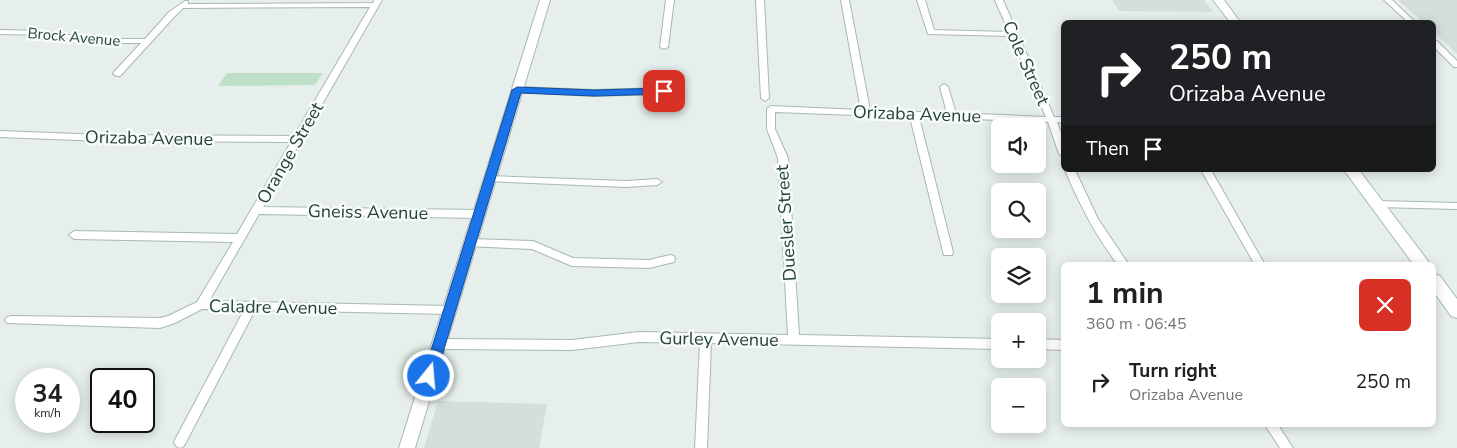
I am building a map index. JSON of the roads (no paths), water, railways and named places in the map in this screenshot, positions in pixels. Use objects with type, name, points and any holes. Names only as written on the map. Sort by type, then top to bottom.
[{"type":"main road","points":[[1218,0],[1233,20]]},
{"type":"main road","points":[[1353,172],[1421,262]]},
{"type":"main road","points":[[1436,283],[1457,311]]},
{"type":"street","points":[[407,448],[545,0]]},
{"type":"street","points":[[664,46],[670,0]]},
{"type":"street","points":[[760,0],[765,98]]},
{"type":"street","points":[[845,0],[866,112]]},
{"type":"street","points":[[921,0],[931,32],[1013,34]]},
{"type":"street","name":"Cole Street","points":[[999,0],[1061,146]]},
{"type":"street","points":[[1388,0],[1410,20]]},
{"type":"street","points":[[117,74],[172,14],[185,3],[377,2]]},
{"type":"street","name":"Orange Street","points":[[201,305],[377,2]]},
{"type":"street","name":"Brock Avenue","points":[[0,32],[47,33],[94,41],[147,42]]},
{"type":"street","points":[[1436,45],[1457,64]]},
{"type":"street","points":[[944,88],[952,116]]},
{"type":"street","points":[[517,90],[594,93],[664,91]]},
{"type":"street","name":"Orizaba Avenue","points":[[771,108],[1061,120]]},
{"type":"street","name":"Duesler Street","points":[[771,108],[771,128],[783,158],[794,340]]},
{"type":"street","points":[[914,114],[948,252]]},
{"type":"street","name":"Orizaba Avenue","points":[[0,134],[104,138],[297,139]]},
{"type":"street","points":[[1071,172],[1079,195],[1090,215],[1122,262]]},
{"type":"street","points":[[1207,172],[1258,262]]},
{"type":"street","points":[[490,178],[626,184],[657,182]]},
{"type":"street","points":[[1377,204],[1457,206]]},
{"type":"street","name":"Gneiss Avenue","points":[[256,210],[479,214]]},
{"type":"street","points":[[74,235],[240,238]]},
{"type":"street","points":[[470,243],[533,245],[572,262],[649,264],[670,258]]},
{"type":"street","name":"Caladre Avenue","points":[[10,320],[160,323],[171,320],[201,305],[450,310]]},
{"type":"street","points":[[180,442],[252,306]]},
{"type":"street","name":"Gurley Avenue","points":[[439,344],[572,345],[624,337],[991,344]]},
{"type":"street","points":[[701,448],[706,338]]},
{"type":"street","points":[[1046,344],[1061,345]]},
{"type":"street","points":[[1272,427],[1288,448]]}]
